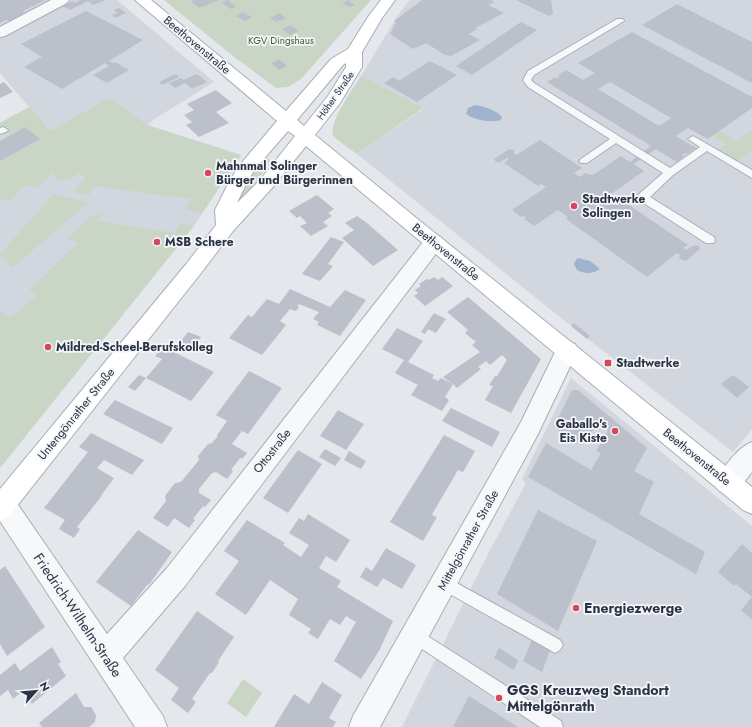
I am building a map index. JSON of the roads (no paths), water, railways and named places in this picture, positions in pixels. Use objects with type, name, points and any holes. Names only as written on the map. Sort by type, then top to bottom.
[{"type":"street","points":[[0,33],[62,0]]},
{"type":"street","name":"Beethovenstraße","points":[[142,0],[305,136],[752,502]]},
{"type":"street","name":"Höher Straße","points":[[287,121],[337,62],[354,52],[375,17],[388,0]]},
{"type":"street","name":"Höher Straße","points":[[305,136],[334,99],[354,67],[354,52]]},
{"type":"street","points":[[226,226],[224,210],[240,178],[287,121]]},
{"type":"street","name":"Untengönrather Straße","points":[[1,506],[189,274],[226,226],[266,184],[305,136]]},
{"type":"street","name":"Ottostraße","points":[[106,656],[176,577],[434,242]]},
{"type":"street","name":"Mittelgönrather Straße","points":[[364,727],[529,429],[567,350]]},
{"type":"street","points":[[728,483],[752,453]]},
{"type":"street","name":"Friedrich-Wilhelm-Straße","points":[[1,506],[106,656],[152,727]]},
{"type":"lane","points":[[620,22],[532,73],[527,80],[531,85],[670,173]]},
{"type":"lane","points":[[584,161],[616,139]]},
{"type":"lane","points":[[693,139],[752,175]]},
{"type":"lane","points":[[707,147],[670,173],[643,196],[710,240]]},
{"type":"lane","points":[[444,583],[555,645]]},
{"type":"lane","points":[[415,636],[555,727]]},
{"type":"water","points":[[475,105],[493,110],[502,117],[501,120],[482,120],[473,118],[466,114],[468,108]]},
{"type":"water","points":[[578,258],[590,261],[600,269],[588,273],[577,270],[574,264]]},
{"type":"place","name":"Mahnmal Solinger Bürger und Bürgerinnen","points":[[208,173]]},
{"type":"place","name":"Stadtwerke Solingen","points":[[574,206]]},
{"type":"place","name":"MSB Schere","points":[[157,242]]},
{"type":"place","name":"Mildred-Scheel-Berufskolleg","points":[[48,347]]},
{"type":"place","name":"Stadtwerke","points":[[608,363]]},
{"type":"place","name":"Gaballo's Eis Kiste","points":[[615,431]]},
{"type":"place","name":"Energiezwerge","points":[[576,608]]},
{"type":"place","name":"GGS Kreuzweg Standort Mittelgönrath","points":[[499,698]]},
{"type":"park label","name":"KGV Dingshaus","points":[[281,40]]}]
